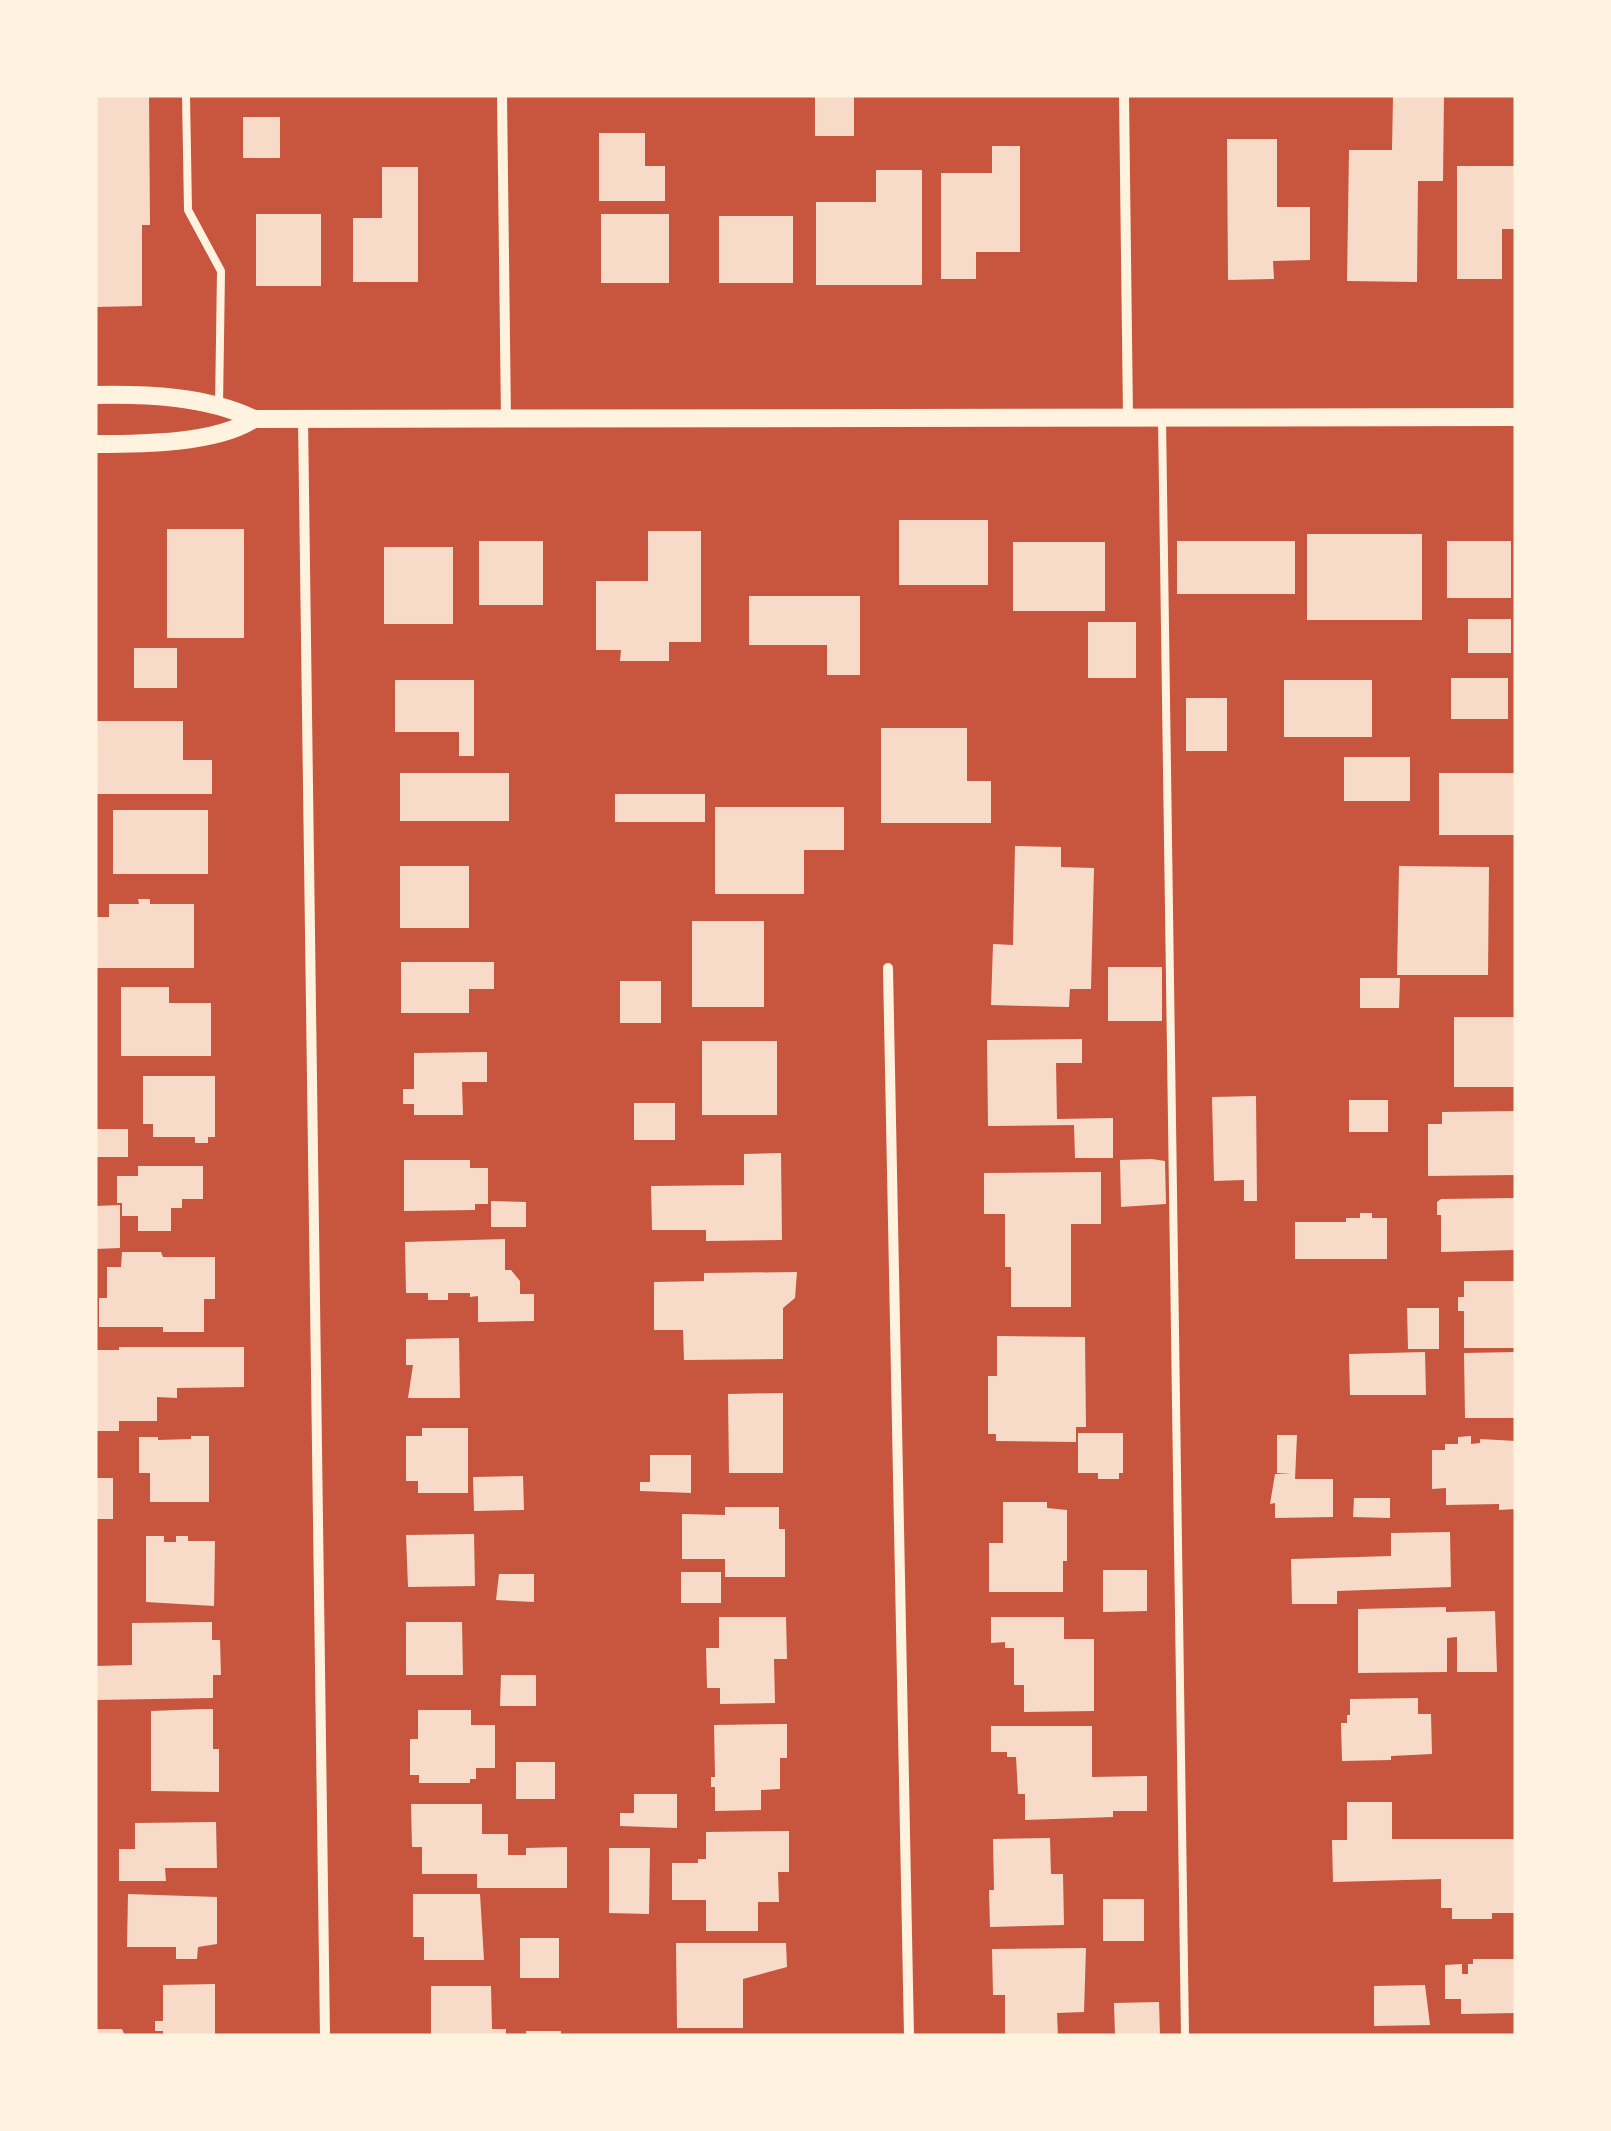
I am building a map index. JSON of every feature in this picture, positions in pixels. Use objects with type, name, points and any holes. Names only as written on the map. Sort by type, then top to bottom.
[{"type":"street","points":[[502,95],[506,420]]},
{"type":"street","points":[[1124,95],[1128,417]]},
{"type":"street","points":[[95,394],[136,394],[219,406],[254,419],[1516,417]]},
{"type":"street","points":[[303,418],[324,2036]]},
{"type":"street","points":[[95,444],[135,444],[235,431],[254,419]]},
{"type":"street","points":[[888,968],[909,2036]]},
{"type":"lane","points":[[186,95],[188,210],[221,271],[219,406]]},
{"type":"lane","points":[[1162,417],[1185,2036]]},
{"type":"building","points":[[95,95],[149,95],[150,225],[142,225],[142,306],[95,307]]},
{"type":"building","points":[[815,95],[854,95],[854,136],[815,136]]},
{"type":"building","points":[[1393,95],[1444,95],[1443,181],[1418,181],[1417,282],[1347,281],[1349,150],[1392,150]]},
{"type":"building","points":[[243,117],[280,117],[280,158],[243,158]]},
{"type":"building","points":[[599,133],[645,133],[645,166],[665,166],[665,201],[599,201]]},
{"type":"building","points":[[1227,139],[1277,139],[1277,207],[1310,207],[1310,260],[1273,261],[1274,279],[1228,280]]},
{"type":"building","points":[[992,146],[1020,146],[1020,252],[976,252],[976,279],[941,279],[941,173],[992,173]]},
{"type":"building","points":[[1457,166],[1516,166],[1516,229],[1502,229],[1502,279],[1457,279]]},
{"type":"building","points":[[382,167],[418,167],[418,282],[353,282],[353,218],[382,218]]},
{"type":"building","points":[[876,170],[922,170],[922,285],[816,285],[816,202],[876,202]]},
{"type":"building","points":[[256,214],[321,214],[321,286],[256,286]]},
{"type":"building","points":[[601,214],[669,214],[669,283],[601,283]]},
{"type":"building","points":[[719,216],[793,216],[793,283],[719,283]]},
{"type":"building","points":[[899,520],[988,520],[988,585],[899,585]]},
{"type":"building","points":[[167,529],[244,529],[244,638],[167,638]]},
{"type":"building","points":[[648,531],[701,531],[701,642],[669,642],[669,661],[620,661],[621,650],[596,650],[596,581],[648,581]]},
{"type":"building","points":[[1307,534],[1422,534],[1422,620],[1307,620]]},
{"type":"building","points":[[479,541],[543,541],[543,605],[479,605]]},
{"type":"building","points":[[1177,541],[1295,541],[1295,594],[1177,594]]},
{"type":"building","points":[[1447,541],[1511,541],[1511,598],[1447,598]]},
{"type":"building","points":[[1013,542],[1105,542],[1105,611],[1013,611]]},
{"type":"building","points":[[384,547],[453,547],[453,624],[384,624]]},
{"type":"building","points":[[749,596],[860,596],[860,675],[827,675],[827,645],[749,645]]},
{"type":"building","points":[[1468,619],[1511,619],[1511,653],[1468,653]]},
{"type":"building","points":[[1088,622],[1136,622],[1136,678],[1088,678]]},
{"type":"building","points":[[134,648],[177,648],[177,688],[134,688]]},
{"type":"building","points":[[1451,678],[1508,678],[1508,719],[1451,719]]},
{"type":"building","points":[[395,680],[474,680],[474,756],[459,756],[459,732],[395,732]]},
{"type":"building","points":[[1284,680],[1372,680],[1372,737],[1284,737]]},
{"type":"building","points":[[1186,698],[1227,698],[1227,751],[1186,751]]},
{"type":"building","points":[[95,721],[183,721],[183,760],[212,760],[212,794],[95,794]]},
{"type":"building","points":[[881,728],[967,728],[967,781],[991,781],[991,823],[881,823]]},
{"type":"building","points":[[1344,757],[1410,757],[1410,801],[1344,801]]},
{"type":"building","points":[[400,773],[509,773],[509,821],[400,821]]},
{"type":"building","points":[[1439,773],[1516,773],[1516,835],[1439,835]]},
{"type":"building","points":[[615,794],[705,794],[705,822],[615,822]]},
{"type":"building","points":[[715,807],[844,807],[844,850],[804,850],[804,894],[715,894]]},
{"type":"building","points":[[113,810],[208,810],[208,874],[113,874]]},
{"type":"building","points":[[1015,846],[1061,847],[1061,867],[1094,868],[1091,989],[1070,989],[1069,1007],[991,1005],[993,944],[1013,945]]},
{"type":"building","points":[[400,866],[469,866],[469,928],[400,928]]},
{"type":"building","points":[[1399,866],[1489,867],[1488,975],[1397,975]]},
{"type":"building","points":[[138,899],[150,899],[150,904],[194,904],[194,968],[95,968],[95,917],[109,917],[109,904],[139,904]]},
{"type":"building","points":[[692,921],[764,921],[764,1007],[692,1007]]},
{"type":"building","points":[[401,962],[494,962],[494,989],[469,989],[469,1013],[401,1013]]},
{"type":"building","points":[[1108,967],[1162,967],[1162,1021],[1108,1021]]},
{"type":"building","points":[[1360,978],[1400,978],[1399,1008],[1360,1008]]},
{"type":"building","points":[[620,981],[661,981],[661,1023],[620,1023]]},
{"type":"building","points":[[121,987],[169,987],[169,1003],[211,1003],[211,1056],[121,1056]]},
{"type":"building","points":[[1454,1017],[1516,1017],[1516,1087],[1454,1087]]},
{"type":"building","points":[[1082,1039],[1082,1063],[1056,1063],[1057,1119],[1113,1118],[1113,1158],[1075,1158],[1074,1125],[988,1126],[987,1040]]},
{"type":"building","points":[[702,1041],[777,1041],[777,1115],[702,1115]]},
{"type":"building","points":[[487,1052],[487,1082],[462,1082],[463,1115],[414,1115],[414,1104],[403,1104],[403,1089],[414,1089],[414,1053]]},
{"type":"building","points":[[143,1076],[215,1076],[215,1137],[208,1137],[208,1143],[195,1143],[195,1137],[153,1137],[153,1124],[143,1124]]},
{"type":"building","points":[[1256,1096],[1257,1201],[1244,1201],[1244,1180],[1214,1181],[1212,1097]]},
{"type":"building","points":[[1349,1100],[1388,1100],[1388,1132],[1349,1132]]},
{"type":"building","points":[[634,1103],[675,1103],[675,1140],[634,1140]]},
{"type":"building","points":[[1516,1111],[1516,1175],[1428,1176],[1428,1124],[1442,1124],[1442,1112]]},
{"type":"building","points":[[95,1129],[128,1129],[128,1157],[95,1157]]},
{"type":"building","points":[[781,1153],[782,1240],[706,1241],[706,1230],[652,1230],[651,1186],[744,1185],[744,1154]]},
{"type":"building","points":[[404,1160],[470,1160],[470,1168],[488,1168],[488,1204],[475,1204],[475,1210],[404,1211]]},
{"type":"building","points":[[1120,1160],[1165,1161],[1166,1204],[1121,1207]]},
{"type":"building","points":[[138,1166],[203,1166],[203,1199],[182,1199],[182,1208],[171,1208],[171,1231],[138,1231],[138,1216],[122,1216],[122,1203],[117,1203],[117,1176],[138,1176]]},
{"type":"building","points":[[1101,1172],[1101,1224],[1071,1224],[1071,1307],[1011,1307],[1011,1267],[1005,1267],[1005,1214],[984,1214],[984,1173]]},
{"type":"building","points":[[1515,1198],[1515,1250],[1441,1252],[1437,1202],[1441,1199]]},
{"type":"building","points":[[491,1201],[526,1202],[526,1227],[491,1227]]},
{"type":"building","points":[[120,1205],[120,1248],[95,1249],[95,1206]]},
{"type":"building","points":[[1360,1213],[1387,1218],[1387,1259],[1295,1259],[1295,1222],[1346,1222],[1346,1218],[1360,1218]]},
{"type":"building","points":[[505,1239],[505,1270],[511,1270],[520,1281],[520,1294],[534,1294],[534,1321],[478,1322],[478,1296],[470,1297],[470,1293],[448,1293],[448,1300],[428,1300],[428,1293],[406,1293],[405,1242]]},
{"type":"building","points":[[122,1252],[215,1257],[215,1299],[204,1299],[204,1332],[163,1332],[163,1327],[99,1327],[99,1298],[107,1298],[107,1267],[121,1267]]},
{"type":"building","points":[[797,1272],[795,1298],[783,1308],[783,1359],[684,1360],[683,1330],[654,1330],[654,1282],[704,1281],[704,1273]]},
{"type":"building","points":[[1464,1281],[1516,1281],[1516,1348],[1464,1348],[1464,1311],[1458,1311],[1458,1297],[1464,1297]]},
{"type":"building","points":[[1407,1308],[1439,1308],[1439,1349],[1408,1349]]},
{"type":"building","points":[[997,1336],[1085,1337],[1086,1427],[1076,1427],[1076,1442],[996,1441],[996,1434],[988,1434],[988,1376],[997,1376]]},
{"type":"building","points":[[459,1338],[460,1398],[408,1398],[413,1365],[406,1365],[406,1339]]},
{"type":"building","points":[[244,1347],[244,1387],[177,1388],[177,1398],[157,1397],[157,1421],[119,1421],[119,1431],[95,1431],[95,1350]]},
{"type":"building","points":[[1425,1352],[1426,1395],[1350,1395],[1349,1354]]},
{"type":"building","points":[[1516,1352],[1516,1418],[1465,1418],[1464,1353]]},
{"type":"building","points":[[783,1393],[783,1473],[729,1473],[728,1394]]},
{"type":"building","points":[[422,1428],[468,1428],[468,1493],[418,1493],[418,1481],[406,1481],[406,1436],[422,1436]]},
{"type":"building","points":[[1078,1433],[1123,1433],[1123,1473],[1119,1473],[1119,1479],[1098,1479],[1098,1473],[1078,1473]]},
{"type":"building","points":[[1277,1435],[1297,1435],[1295,1479],[1333,1479],[1333,1517],[1275,1518],[1275,1503],[1270,1504],[1275,1474],[1291,1474],[1277,1473]]},
{"type":"building","points":[[209,1436],[209,1502],[150,1502],[150,1473],[139,1473],[139,1437],[158,1440]]},
{"type":"building","points":[[1471,1436],[1471,1444],[1480,1443],[1480,1439],[1516,1441],[1516,1509],[1499,1510],[1499,1504],[1446,1505],[1446,1488],[1432,1489],[1432,1450],[1445,1450],[1445,1444],[1458,1444],[1458,1437]]},
{"type":"building","points":[[650,1455],[691,1455],[691,1493],[640,1491],[640,1482],[650,1482]]},
{"type":"building","points":[[523,1476],[524,1510],[474,1511],[473,1477]]},
{"type":"building","points":[[95,1478],[113,1478],[113,1519],[95,1519]]},
{"type":"building","points":[[1354,1498],[1390,1498],[1390,1518],[1353,1517]]},
{"type":"building","points":[[1003,1502],[1047,1502],[1047,1508],[1067,1510],[1063,1592],[989,1592],[989,1543],[1003,1543]]},
{"type":"building","points":[[725,1507],[779,1507],[779,1529],[785,1529],[785,1577],[725,1577],[725,1559],[682,1559],[682,1514],[725,1515]]},
{"type":"building","points":[[1450,1532],[1451,1587],[1337,1591],[1337,1604],[1292,1604],[1291,1559],[1391,1556],[1391,1533]]},
{"type":"building","points":[[474,1534],[475,1586],[408,1587],[406,1535]]},
{"type":"building","points":[[146,1536],[164,1536],[164,1542],[176,1542],[176,1536],[188,1536],[188,1541],[215,1541],[214,1606],[146,1602]]},
{"type":"building","points":[[1103,1570],[1147,1570],[1147,1611],[1103,1612]]},
{"type":"building","points":[[681,1572],[721,1572],[721,1603],[681,1603]]},
{"type":"building","points":[[499,1574],[534,1574],[534,1602],[496,1600]]},
{"type":"building","points":[[1446,1607],[1446,1612],[1495,1611],[1497,1672],[1457,1672],[1457,1637],[1447,1638],[1447,1672],[1358,1673],[1358,1609]]},
{"type":"building","points":[[719,1617],[786,1617],[787,1659],[774,1659],[775,1703],[720,1704],[720,1688],[707,1688],[706,1648],[719,1648]]},
{"type":"building","points":[[991,1617],[1064,1617],[1064,1639],[1094,1639],[1094,1711],[1024,1712],[1024,1685],[1014,1685],[1014,1648],[1005,1648],[1005,1642],[991,1643]]},
{"type":"building","points":[[212,1622],[212,1640],[220,1640],[221,1675],[213,1675],[213,1698],[96,1700],[96,1666],[132,1665],[132,1623]]},
{"type":"building","points":[[406,1622],[462,1622],[463,1675],[406,1675]]},
{"type":"building","points":[[501,1675],[536,1675],[536,1706],[500,1706]]},
{"type":"building","points":[[1418,1698],[1418,1714],[1431,1714],[1432,1754],[1342,1761],[1341,1723],[1347,1723],[1350,1715],[1350,1699]]},
{"type":"building","points":[[213,1709],[213,1749],[219,1749],[219,1792],[151,1791],[151,1711]]},
{"type":"building","points":[[418,1710],[471,1710],[471,1725],[495,1725],[495,1768],[476,1768],[476,1779],[470,1779],[470,1783],[419,1783],[419,1775],[410,1775],[410,1739],[418,1739]]},
{"type":"building","points":[[787,1724],[787,1758],[780,1758],[780,1789],[761,1790],[761,1810],[715,1811],[715,1787],[711,1787],[711,1777],[715,1777],[714,1725]]},
{"type":"building","points":[[991,1726],[1092,1726],[1092,1777],[1147,1776],[1147,1811],[1113,1811],[1113,1817],[1025,1820],[1025,1794],[1018,1794],[1016,1757],[1007,1757],[1007,1752],[991,1752]]},
{"type":"building","points":[[516,1762],[555,1762],[555,1799],[516,1799]]},
{"type":"building","points":[[634,1794],[677,1794],[677,1828],[620,1826],[620,1813],[634,1813]]},
{"type":"building","points":[[1347,1802],[1392,1802],[1392,1839],[1515,1839],[1516,1913],[1492,1913],[1492,1919],[1452,1919],[1452,1908],[1441,1908],[1441,1879],[1333,1882],[1332,1840],[1347,1840]]},
{"type":"building","points":[[411,1804],[482,1804],[482,1834],[508,1834],[508,1855],[526,1855],[526,1848],[567,1847],[567,1888],[477,1888],[477,1874],[422,1874],[422,1847],[412,1847]]},
{"type":"building","points":[[216,1822],[217,1868],[165,1868],[166,1881],[119,1881],[119,1849],[135,1849],[135,1823]]},
{"type":"building","points":[[789,1831],[789,1872],[778,1872],[779,1902],[758,1902],[758,1931],[706,1931],[706,1900],[672,1900],[672,1863],[698,1863],[698,1859],[706,1859],[706,1832]]},
{"type":"building","points":[[1050,1838],[1051,1874],[1063,1874],[1064,1925],[990,1927],[993,1839]]},
{"type":"building","points":[[609,1848],[650,1848],[649,1914],[609,1913]]},
{"type":"building","points":[[128,1894],[217,1897],[217,1944],[198,1947],[197,1959],[176,1959],[176,1947],[127,1947]]},
{"type":"building","points":[[413,1894],[480,1894],[484,1960],[424,1960],[424,1937],[413,1937]]},
{"type":"building","points":[[1103,1899],[1144,1899],[1144,1941],[1103,1941]]},
{"type":"building","points":[[520,1938],[559,1938],[559,1978],[520,1978]]},
{"type":"building","points":[[676,1943],[786,1943],[787,1967],[743,1979],[743,2028],[677,2028]]},
{"type":"building","points":[[1086,1948],[1084,2012],[1057,2013],[1058,2036],[1005,2036],[1005,1995],[993,1995],[992,1949]]},
{"type":"building","points":[[1473,1959],[1516,1959],[1516,2013],[1461,2014],[1461,1999],[1445,1999],[1445,1965],[1462,1964],[1462,1974],[1468,1974],[1468,1964],[1473,1964]]},
{"type":"building","points":[[215,1984],[215,2036],[163,2036],[163,2031],[155,2031],[155,2021],[163,2021],[163,1985]]},
{"type":"building","points":[[1425,1985],[1430,2025],[1374,2026],[1374,1986]]},
{"type":"building","points":[[431,1986],[491,1986],[492,2029],[506,2029],[506,2036],[431,2036]]},
{"type":"building","points":[[1159,2002],[1160,2036],[1115,2036],[1114,2003]]},
{"type":"building","points":[[95,2029],[122,2029],[125,2036],[95,2036]]},
{"type":"building","points":[[526,2031],[561,2031],[561,2036],[526,2036]]}]
